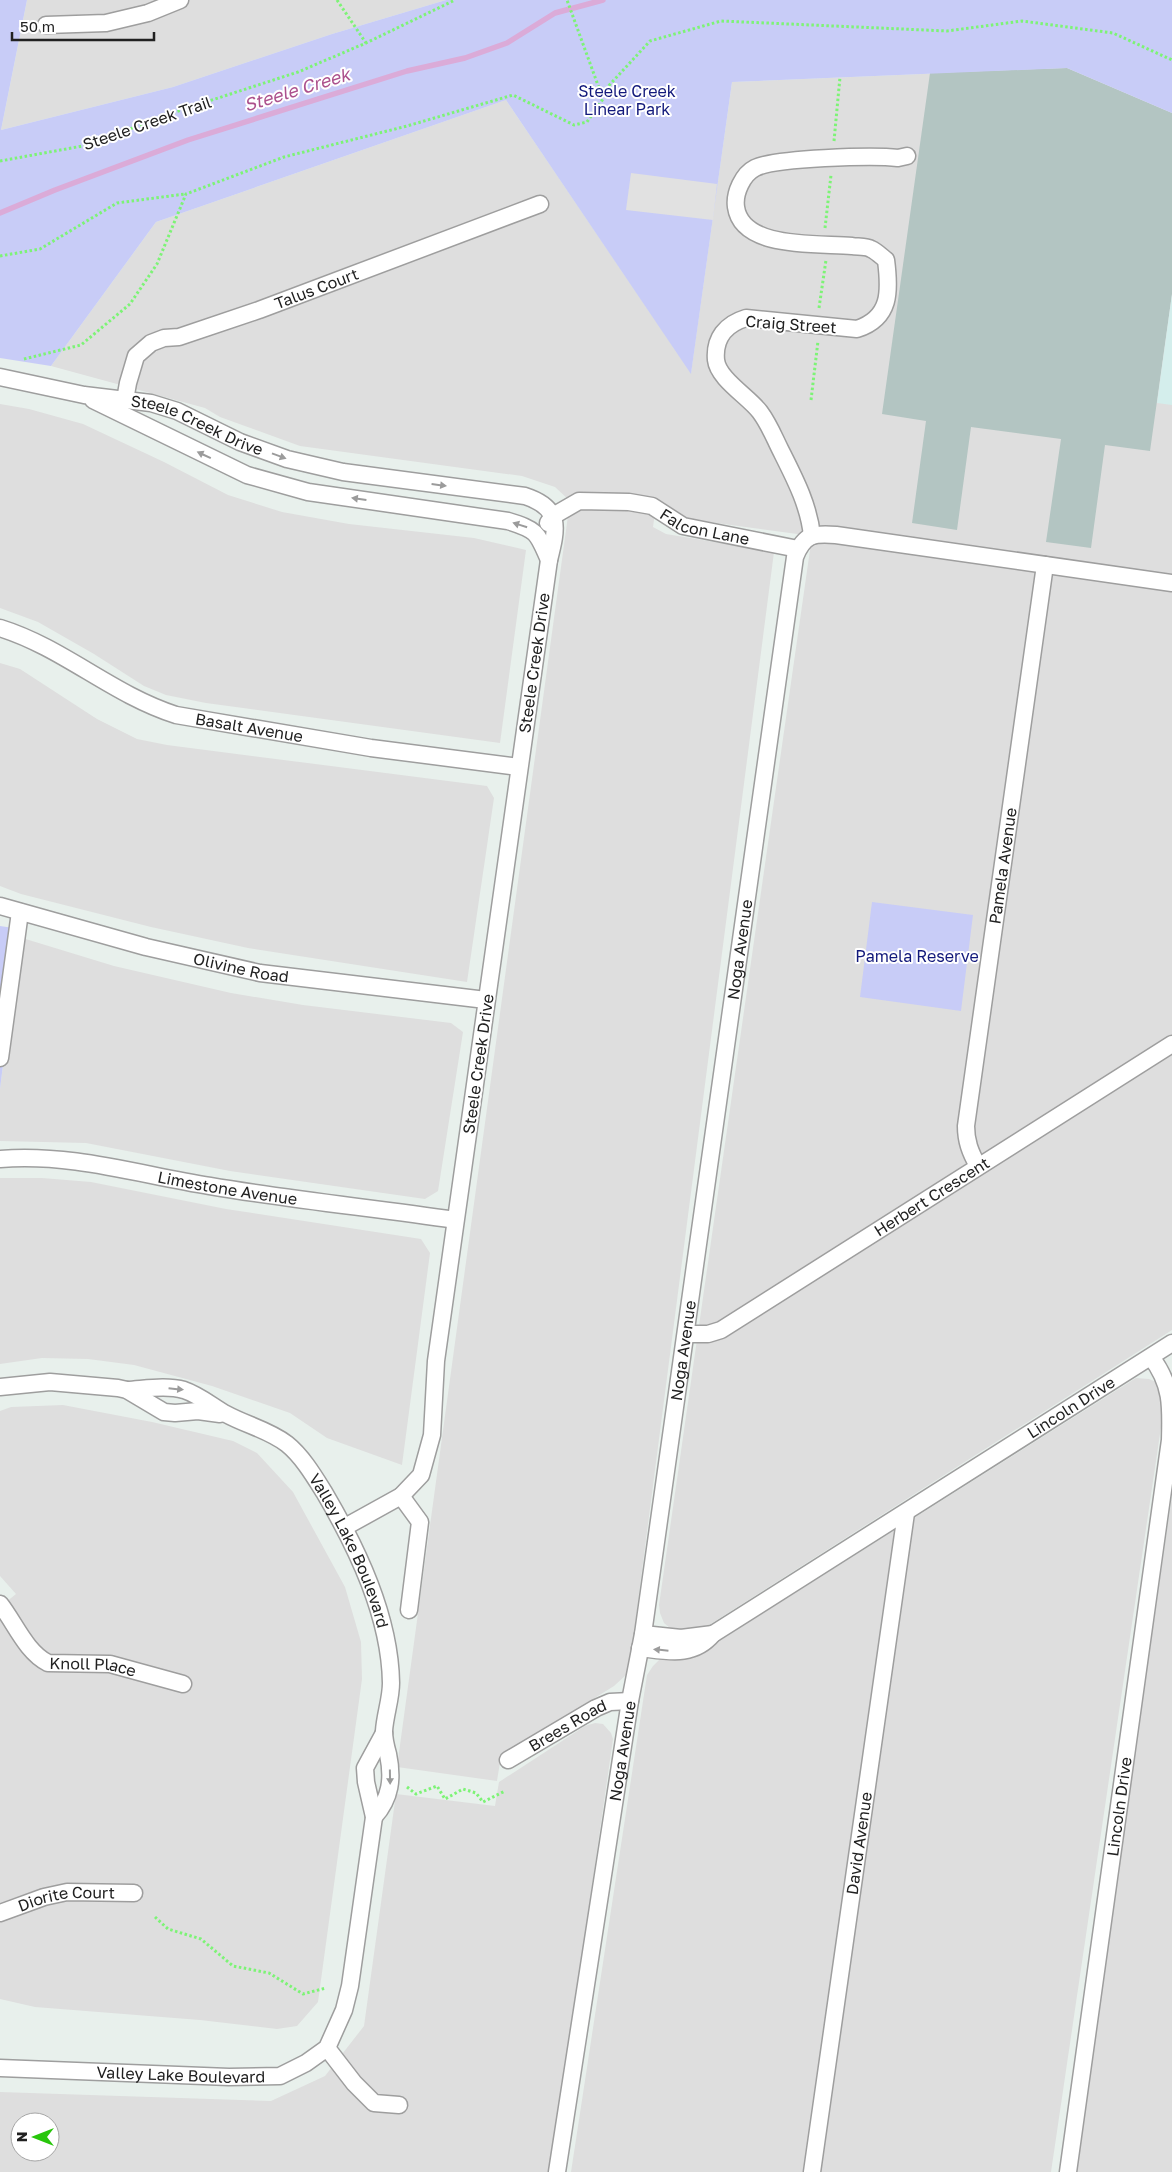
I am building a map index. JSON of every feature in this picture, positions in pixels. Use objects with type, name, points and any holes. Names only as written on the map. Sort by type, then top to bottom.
[{"type":"street","points":[[46,25],[106,23],[148,13],[180,0]]},
{"type":"street","name":"Craig Street","points":[[812,536],[810,516],[794,477],[766,420],[759,410],[720,372],[716,361],[717,344],[723,329],[733,321],[746,318],[857,329],[869,325],[880,315],[887,299],[889,282],[886,260],[870,248],[775,240],[753,234],[740,220],[735,205],[738,191],[743,178],[753,168],[767,163],[898,158],[907,156]]},
{"type":"street","name":"Talus Court","points":[[125,400],[136,356],[151,343],[164,338],[180,337],[259,310],[540,204]]},
{"type":"street","name":"Steele Creek Drive","points":[[0,377],[84,395],[151,403],[177,411],[240,442],[287,459],[343,472],[525,496],[538,500],[553,516],[556,530],[549,560],[519,767],[436,1361],[432,1435],[421,1476],[401,1496],[345,1527]]},
{"type":"street","name":"Steele Creek Drive","points":[[84,395],[247,475],[308,492],[508,521],[527,526],[539,535]]},
{"type":"street","name":"Falcon Lane","points":[[539,535],[553,516],[579,501],[629,502],[652,506],[683,526],[798,549]]},
{"type":"street","points":[[798,549],[805,540],[812,536],[818,534],[836,535],[1172,583]]},
{"type":"street","points":[[539,535],[549,560]]},
{"type":"street","name":"Noga Avenue","points":[[557,2172],[641,1641],[795,557],[798,549]]},
{"type":"street","name":"Pamela Avenue","points":[[978,1166],[970,1152],[966,1139],[966,1126],[1045,565]]},
{"type":"street","name":"Basalt Avenue","points":[[0,628],[31,639],[117,690],[149,706],[176,715],[370,748],[519,767]]},
{"type":"street","name":"Olivine Road","points":[[0,906],[146,947],[260,973],[486,1000]]},
{"type":"street","points":[[0,1058],[20,912]]},
{"type":"street","name":"Herbert Crescent","points":[[686,1334],[708,1334],[722,1330],[1172,1044]]},
{"type":"street","name":"Limestone Avenue","points":[[0,1159],[27,1157],[71,1160],[268,1196],[455,1220]]},
{"type":"street","name":"Lincoln Drive","points":[[641,1641],[672,1651],[696,1648],[706,1642],[713,1634],[1172,1344]]},
{"type":"street","name":"Lincoln Drive","points":[[1068,2172],[1171,1437],[1171,1407],[1168,1388],[1162,1370],[1151,1357]]},
{"type":"street","name":"Valley Lake Boulevard","points":[[0,1387],[50,1382],[127,1390],[172,1388],[183,1390],[195,1394],[227,1415],[265,1431],[288,1444],[312,1473],[345,1527],[366,1574],[386,1638],[391,1683],[384,1733],[390,1765],[391,1784],[382,1808],[374,1817]]},
{"type":"street","name":"Valley Lake Boulevard","points":[[127,1390],[164,1412],[175,1414],[198,1411],[227,1415]]},
{"type":"street","points":[[401,1496],[420,1522],[409,1610]]},
{"type":"street","name":"David Avenue","points":[[812,2172],[906,1513]]},
{"type":"street","name":"Knoll Place","points":[[0,1604],[32,1652],[48,1663],[110,1664],[183,1684]]},
{"type":"street","name":"Brees Road","points":[[508,1760],[596,1708],[610,1702],[630,1701]]},
{"type":"street","name":"Valley Lake Boulevard","points":[[0,2068],[229,2077],[280,2076],[306,2063],[327,2048],[344,2010],[350,1986],[374,1817],[366,1782],[366,1768],[384,1733]]},
{"type":"street","name":"Diorite Court","points":[[0,1913],[44,1897],[67,1892],[134,1893]]},
{"type":"street","points":[[327,2048],[354,2084],[374,2102],[399,2105]]},
{"type":"path","points":[[337,0],[366,43]]},
{"type":"path","name":"Steele Creek Trail","points":[[0,161],[88,145],[169,114],[298,72],[366,43],[455,0]]},
{"type":"path","points":[[0,256],[40,249],[117,203],[186,194],[284,157],[407,126],[513,94],[574,125],[587,122],[603,99],[567,0]]},
{"type":"path","points":[[602,93],[650,41],[721,20],[947,31],[1022,21],[1113,33],[1172,60]]},
{"type":"path","points":[[834,148],[840,77]]},
{"type":"path","points":[[824,234],[832,168]]},
{"type":"path","points":[[24,359],[81,345],[130,304],[157,264],[186,194]]},
{"type":"path","points":[[818,316],[826,254]]},
{"type":"path","points":[[811,400],[819,335]]},
{"type":"path","points":[[408,1787],[416,1794],[437,1786],[445,1798],[463,1789],[476,1793],[483,1802],[505,1791]]},
{"type":"path","points":[[155,1917],[168,1929],[201,1939],[234,1966],[269,1973],[303,1994],[326,1988]]},
{"type":"shaded area","points":[[27,0],[446,0],[332,34],[173,87],[1,130]]},
{"type":"shaded area","points":[[1067,68],[1172,113],[1172,1330],[698,1632],[671,1629],[664,1623],[659,1605],[812,536],[687,519],[657,499],[653,527],[666,534],[774,552],[630,1663],[626,1675],[614,1686],[501,1756],[497,1781],[397,1767],[570,501],[555,487],[522,476],[300,446],[220,417],[205,408],[51,366],[156,222],[506,100],[691,373],[732,82]]},
{"type":"shaded area","points":[[1067,68],[1172,113],[1172,294],[1150,451],[1105,445],[1091,548],[1046,542],[1061,439],[971,427],[957,530],[912,523],[926,421],[882,414],[930,73]]},
{"type":"shaded area","points":[[631,173],[717,184],[713,220],[626,210]]},
{"type":"shaded area","points":[[1172,294],[1172,405],[1157,403]]},
{"type":"shaded area","points":[[0,404],[29,409],[83,424],[228,495],[282,512],[349,524],[474,538],[526,550],[500,743],[206,703],[166,695],[144,686],[94,654],[38,622],[0,608]]},
{"type":"shaded area","points":[[0,663],[20,669],[97,719],[137,739],[167,745],[487,786],[494,798],[467,982],[248,948],[151,927],[21,894],[0,886]]},
{"type":"shaded area","points":[[19,937],[114,966],[231,993],[303,1005],[451,1023],[463,1032],[438,1191],[425,1199],[230,1171],[86,1143],[0,1141],[0,1089]]},
{"type":"shaded area","points":[[0,1178],[42,1178],[91,1182],[226,1209],[421,1239],[430,1253],[402,1465],[327,1438],[290,1413],[212,1386],[134,1365],[88,1359],[42,1358],[0,1364]]},
{"type":"shaded area","points":[[1136,1378],[1149,1379],[1158,1383],[1165,1400],[1051,2172],[571,2172],[647,1675],[653,1666],[660,1659],[703,1651]]},
{"type":"shaded area","points":[[63,1405],[152,1422],[233,1441],[257,1453],[293,1492],[345,1587],[361,1642],[362,1679],[318,2002],[297,2026],[277,2029],[200,2020],[35,2007],[0,1999],[0,1607],[16,1594],[0,1576],[0,1411],[11,1407]]},
{"type":"shaded area","points":[[1172,1496],[1172,2172],[1074,2172]]},
{"type":"shaded area","points":[[595,1723],[603,1724],[611,1733],[613,1739],[551,2172],[0,2172],[0,2092],[271,2101],[325,2076],[364,2026],[396,1794],[495,1806],[499,1782],[585,1726]]},
{"type":"green space","name":"Steele Creek Linear Park","points":[[0,0],[27,0],[1,130],[173,87],[332,34],[446,0],[1172,0],[1172,113],[1067,68],[732,82],[691,374],[506,100],[156,222],[51,366],[0,358]]},
{"type":"green space","name":"Pamela Reserve","points":[[872,902],[973,915],[961,1011],[860,997]]},
{"type":"green space","points":[[0,926],[20,929],[0,1089]]},
{"type":"waterway","name":"Steele Creek","points":[[0,213],[55,190],[188,140],[407,71],[465,58],[507,43],[555,13],[603,0]]}]
